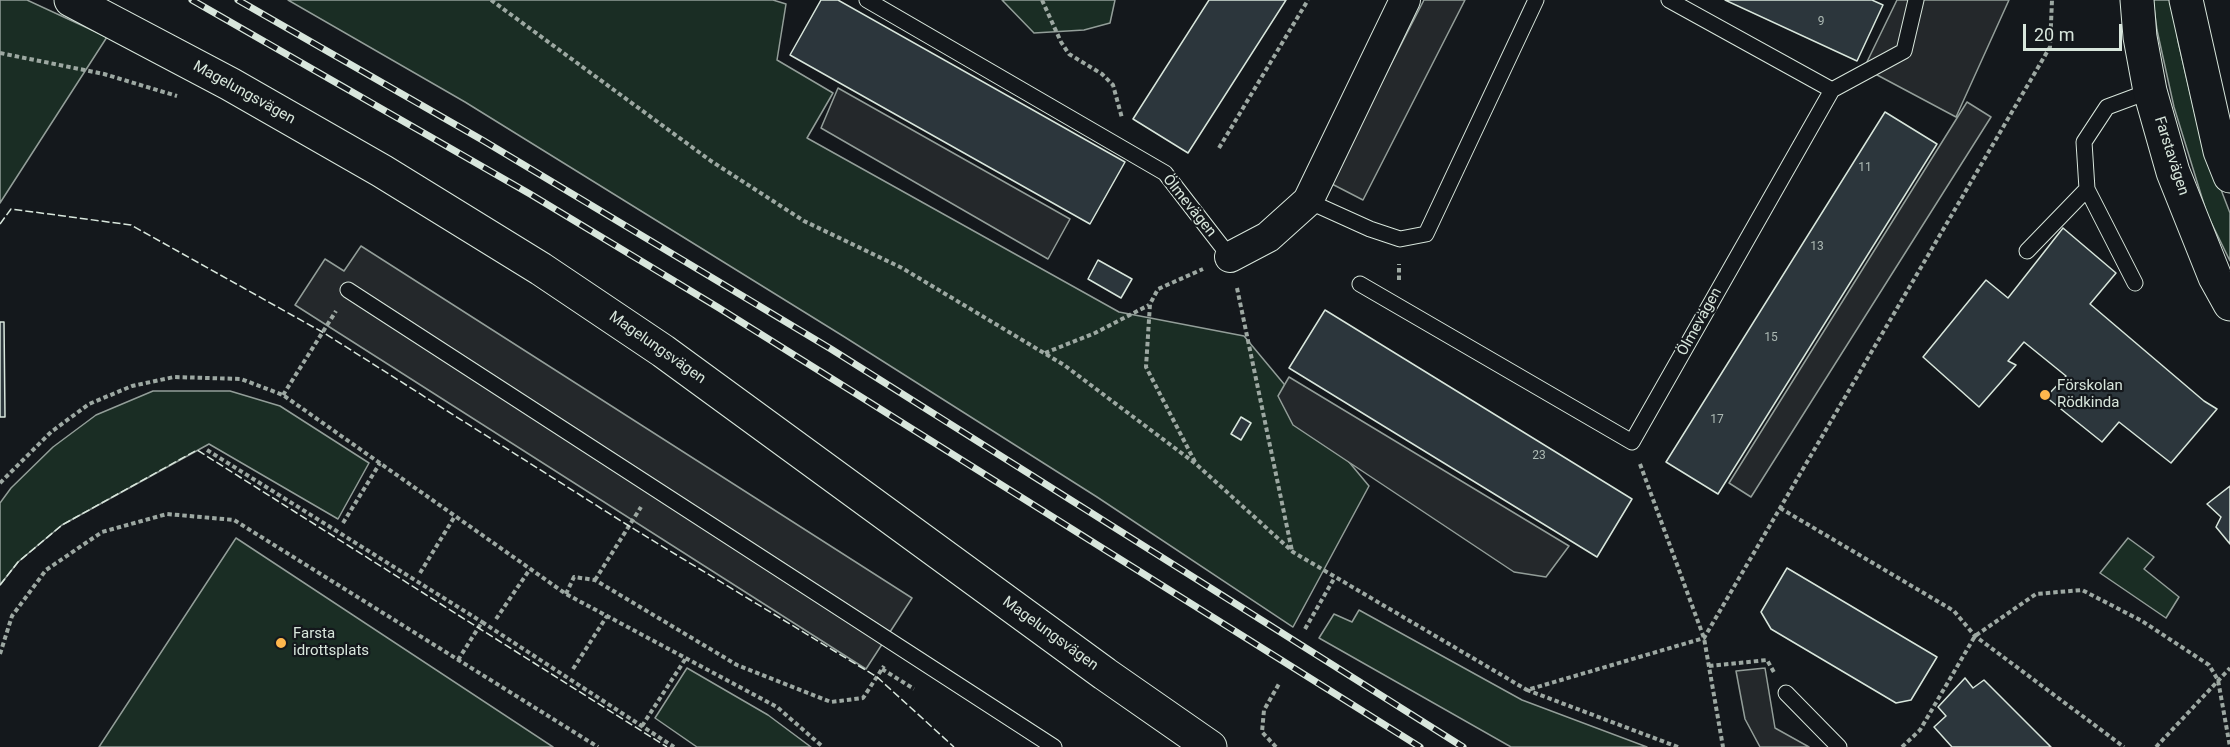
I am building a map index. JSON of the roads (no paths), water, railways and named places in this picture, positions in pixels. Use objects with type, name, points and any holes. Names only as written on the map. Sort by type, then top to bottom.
[{"type":"main road","name":"Magelungsvägen","points":[[71,0],[230,84],[382,171],[541,269],[663,351],[1096,667],[1210,747]]},
{"type":"main road","name":"Farstavägen","points":[[2137,0],[2140,38],[2150,91],[2174,172],[2215,277],[2230,304]]},
{"type":"main road","points":[[2186,0],[2220,151],[2230,176]]},
{"type":"street","points":[[1230,257],[1268,237],[1308,201],[1405,0]]},
{"type":"lane","name":"Ölmevägen","points":[[867,0],[1165,173],[1230,257]]},
{"type":"lane","points":[[1308,201],[1370,229],[1400,239],[1426,234],[1536,0]]},
{"type":"lane","points":[[1669,0],[1832,90],[1904,51],[1916,0]]},
{"type":"lane","name":"Ölmevägen","points":[[1360,284],[1632,442],[1832,90]]},
{"type":"lane","points":[[2135,283],[2087,189],[2084,142],[2107,107],[2150,91]]},
{"type":"lane","points":[[2026,251],[2087,189]]},
{"type":"lane","points":[[348,290],[1054,747]]},
{"type":"lane","points":[[1786,693],[1839,747]]},
{"type":"railway","points":[[192,0],[530,194],[719,308],[1420,747]]},
{"type":"railway","points":[[238,0],[484,141],[831,349],[1463,747]]},
{"type":"place","name":"Förskolan Rödkinda","points":[[2045,395]]},
{"type":"place","name":"Farsta idrottsplats","points":[[281,643]]}]
